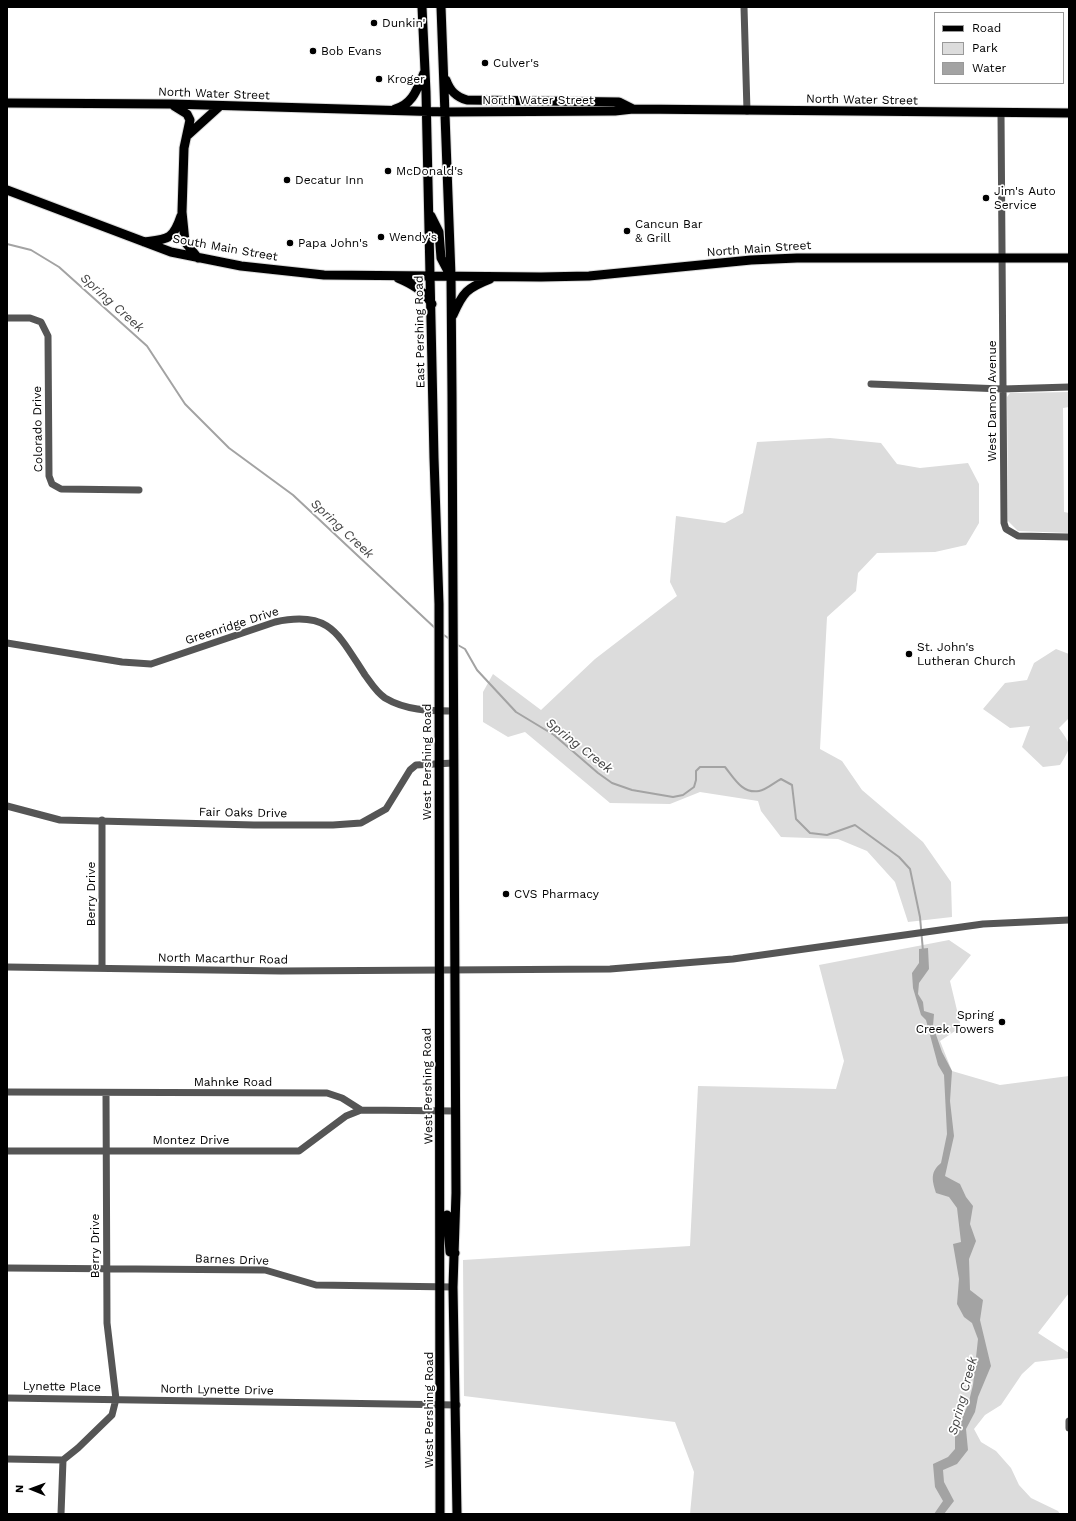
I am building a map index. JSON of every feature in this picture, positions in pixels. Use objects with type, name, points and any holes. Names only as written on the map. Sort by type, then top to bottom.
[{"type":"main road","name":"East Pershing Road","points":[[422,7],[426,68],[432,276],[434,451],[439,604],[439,658]]},
{"type":"main road","name":"West Pershing Road","points":[[441,7],[451,276],[455,1111],[454,1287],[457,1514]]},
{"type":"main road","points":[[390,111],[403,107],[412,99],[426,68]]},
{"type":"main road","points":[[444,76],[454,93],[460,98],[467,100],[619,102],[634,109]]},
{"type":"main road","name":"North Water Street","points":[[7,103],[170,104],[427,112],[615,111],[634,109],[1069,113]]},
{"type":"main road","points":[[170,104],[187,114],[190,120],[184,148],[182,212],[184,242],[198,258]]},
{"type":"main road","points":[[188,135],[220,106]]},
{"type":"main road","name":"South Main Street","points":[[7,190],[140,242],[171,252],[198,258],[241,266],[324,275],[451,276]]},
{"type":"main road","points":[[140,242],[165,239],[172,236],[182,212]]},
{"type":"main road","points":[[430,214],[438,232],[441,258],[451,276]]},
{"type":"main road","name":"North Main Street","points":[[451,276],[589,276],[747,261],[797,258],[1069,258]]},
{"type":"main road","points":[[395,276],[419,289],[426,295],[432,304]]},
{"type":"main road","points":[[451,318],[464,292],[473,285],[495,277]]},
{"type":"main road","name":"West Pershing Road","points":[[439,658],[439,971],[441,1111],[440,1514]]},
{"type":"main road","points":[[441,1176],[446,1199],[448,1242],[450,1252],[455,1253]]},
{"type":"street","points":[[744,7],[746,110]]},
{"type":"street","name":"West Damon Avenue","points":[[1001,113],[1003,515],[1006,529],[1018,536],[1069,538]]},
{"type":"street","name":"Colorado Drive","points":[[7,318],[30,318],[41,322],[48,336],[49,476],[52,484],[60,490],[139,490]]},
{"type":"street","points":[[871,384],[1003,389],[1069,387]]},
{"type":"street","name":"Greenridge Drive","points":[[7,643],[122,662],[151,664],[275,622],[291,619],[309,619],[324,623],[333,630],[376,690],[384,697],[411,709],[452,711]]},
{"type":"street","name":"Fair Oaks Drive","points":[[7,806],[60,820],[262,825],[333,825],[360,823],[386,809],[410,770],[416,765],[453,763]]},
{"type":"street","name":"Berry Drive","points":[[102,820],[102,968]]},
{"type":"street","name":"North Macarthur Road","points":[[7,967],[280,971],[579,970],[692,964],[905,936],[965,926],[1010,921],[1069,920]]},
{"type":"street","name":"Mahnke Road","points":[[7,1092],[327,1093],[342,1098],[362,1110]]},
{"type":"street","name":"Berry Drive","points":[[106,1093],[107,1323],[116,1399]]},
{"type":"street","points":[[362,1110],[455,1111]]},
{"type":"street","name":"Montez Drive","points":[[7,1151],[299,1151],[346,1116],[362,1110]]},
{"type":"street","name":"Barnes Drive","points":[[7,1268],[265,1270],[316,1285],[454,1287]]},
{"type":"street","name":"Lynette Place","points":[[7,1398],[116,1399]]},
{"type":"street","points":[[7,1459],[63,1460],[78,1448],[112,1415],[116,1399]]},
{"type":"street","name":"North Lynette Drive","points":[[116,1399],[456,1405]]},
{"type":"street","points":[[1069,1421],[1069,1428]]},
{"type":"street","points":[[61,1514],[63,1460]]},
{"type":"green space","points":[[1069,392],[1069,407],[1063,408],[1064,512],[1069,513],[1069,533],[1018,531],[1008,521],[1007,397],[1010,393]]},
{"type":"green space","points":[[830,438],[881,443],[897,464],[920,468],[968,463],[979,484],[979,523],[966,545],[935,552],[877,553],[858,573],[856,591],[827,617],[820,749],[842,761],[862,790],[923,842],[951,882],[952,917],[908,922],[895,882],[867,851],[838,839],[781,837],[761,811],[758,801],[700,792],[670,804],[610,803],[525,732],[508,737],[483,722],[483,692],[493,674],[541,710],[595,659],[677,596],[670,582],[676,516],[725,523],[743,513],[757,442]]},
{"type":"green space","points":[[1056,649],[1069,654],[1069,718],[1059,728],[1069,746],[1067,754],[1060,765],[1043,767],[1022,747],[1030,726],[1010,728],[983,709],[1005,683],[1027,680],[1034,663]]},
{"type":"green space","points":[[949,940],[971,955],[950,981],[961,1027],[940,1041],[952,1071],[1000,1085],[1069,1076],[1069,1293],[1038,1333],[1069,1353],[1069,1358],[1035,1362],[1022,1374],[1001,1405],[985,1415],[974,1429],[981,1442],[996,1451],[1011,1468],[1019,1485],[1031,1498],[1058,1511],[1060,1514],[690,1514],[694,1472],[675,1422],[464,1396],[463,1260],[690,1246],[698,1086],[836,1089],[844,1061],[819,965]]},
{"type":"water","name":"Spring Creek","points":[[928,948],[929,969],[919,983],[918,994],[923,1002],[924,1011],[934,1014],[933,1026],[942,1052],[952,1071],[950,1101],[954,1136],[945,1176],[960,1184],[966,1197],[973,1206],[970,1224],[976,1241],[969,1259],[970,1290],[983,1300],[980,1320],[991,1366],[978,1397],[975,1412],[966,1429],[968,1450],[957,1464],[943,1470],[944,1482],[954,1501],[944,1514],[934,1514],[943,1501],[935,1487],[933,1464],[948,1457],[955,1449],[955,1433],[968,1405],[973,1385],[978,1339],[972,1323],[964,1317],[957,1304],[959,1279],[953,1244],[961,1242],[957,1208],[949,1197],[936,1193],[933,1180],[935,1170],[941,1163],[947,1134],[944,1075],[938,1065],[926,1020],[921,1015],[913,988],[912,973],[919,963],[919,949]]},
{"type":"waterway","name":"Spring Creek","points":[[7,244],[31,250],[59,267],[147,346],[185,404],[229,448],[293,495],[436,629]]},
{"type":"waterway","name":"Spring Creek","points":[[441,633],[451,640]]},
{"type":"waterway","name":"Spring Creek","points":[[456,644],[465,649],[477,670],[516,712],[554,735],[598,773],[612,783],[632,790],[673,797],[683,795],[694,787],[696,771],[700,767],[725,767],[735,780],[743,788],[748,790],[759,791],[781,779],[792,785],[796,819],[810,833],[827,835],[855,825],[899,857],[910,869],[920,917],[923,951]]},
{"type":"place","name":"Dunkin'","points":[[374,23]]},
{"type":"place","name":"Bob Evans","points":[[313,51]]},
{"type":"place","name":"Culver's","points":[[485,63]]},
{"type":"place","name":"Kroger","points":[[379,79]]},
{"type":"place","name":"McDonald's","points":[[388,171]]},
{"type":"place","name":"Decatur Inn","points":[[287,180]]},
{"type":"place","name":"Jim's Auto Service","points":[[986,198]]},
{"type":"place","name":"Cancun Bar & Grill","points":[[627,231]]},
{"type":"place","name":"Wendy's","points":[[381,237]]},
{"type":"place","name":"Papa John's","points":[[290,243]]},
{"type":"place","name":"St. John's Lutheran Church","points":[[909,654]]},
{"type":"place","name":"CVS Pharmacy","points":[[506,894]]},
{"type":"place","name":"Spring Creek Towers","points":[[1002,1022]]}]
